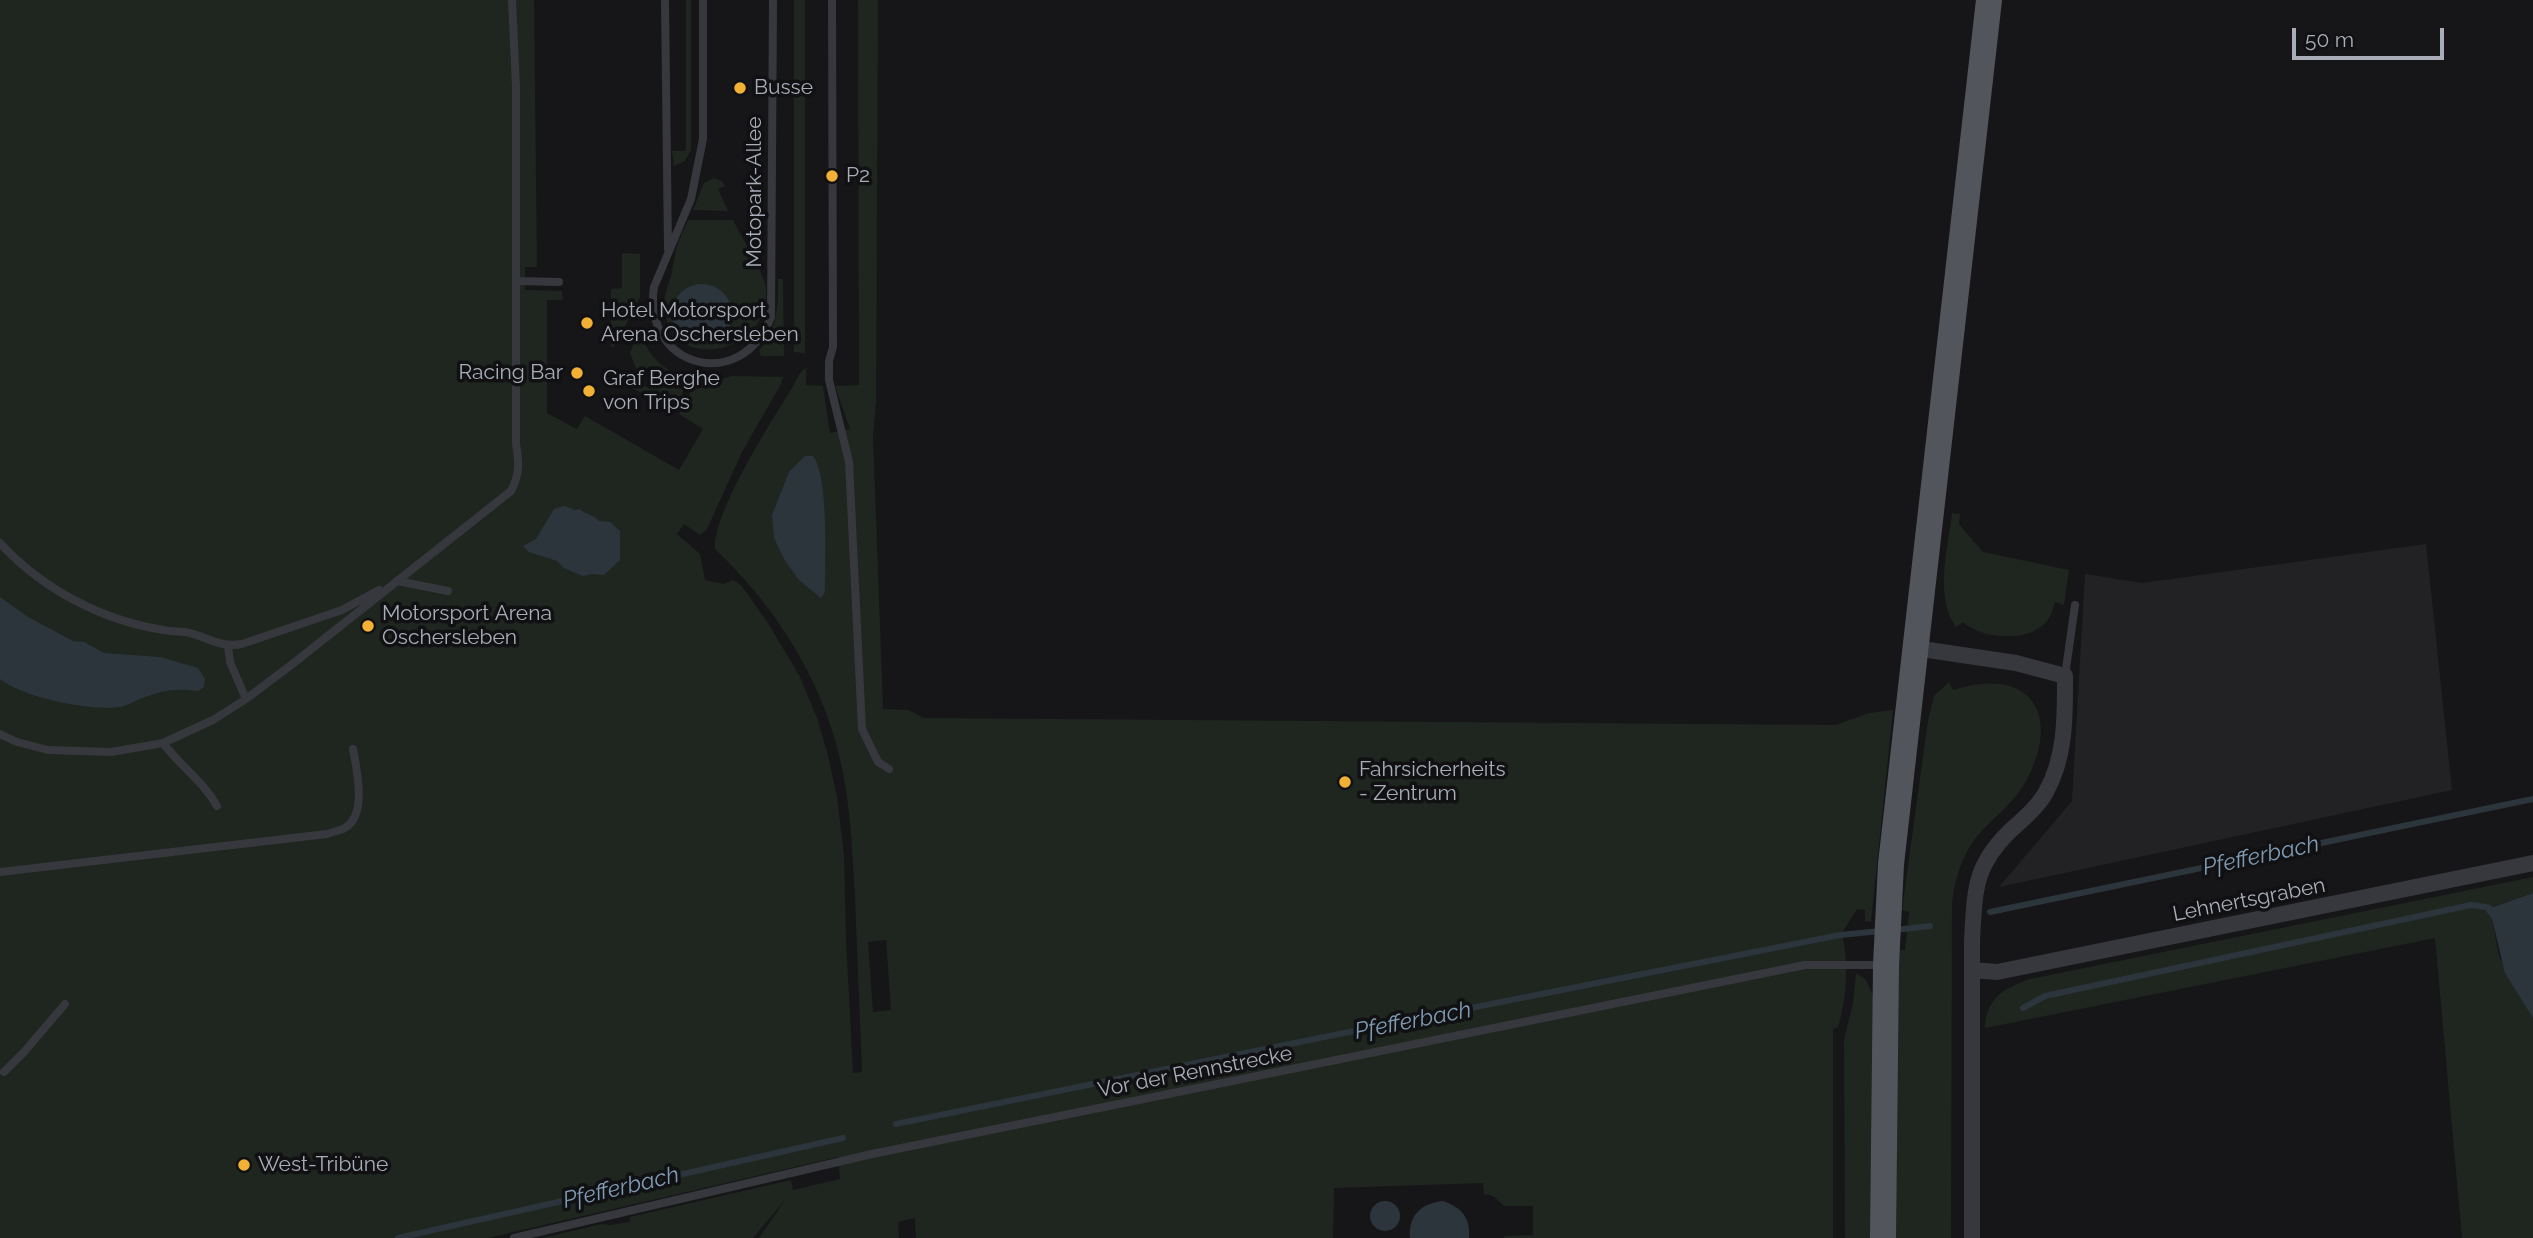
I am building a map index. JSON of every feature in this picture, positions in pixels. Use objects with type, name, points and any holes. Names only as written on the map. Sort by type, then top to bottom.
[{"type":"main road","points":[[1883,1238],[1888,911],[1989,0]]},
{"type":"street","points":[[1915,649],[2016,663],[2066,676],[2061,752],[2054,775],[2045,795],[2000,841],[1980,871],[1975,891],[1972,970],[1972,1238]]},
{"type":"street","name":"Lehnertsgraben","points":[[1972,970],[1997,972],[2533,863]]},
{"type":"lane","points":[[0,734],[32,747],[111,752],[163,743],[213,720],[246,699],[511,492],[519,477],[516,74],[512,0]]},
{"type":"lane","points":[[665,0],[668,252]]},
{"type":"lane","name":"Motopark-Allee","points":[[703,0],[703,139],[691,199],[654,287],[652,301],[657,325],[667,343],[692,359],[715,364],[741,357],[756,345],[768,327],[773,306],[773,0]]},
{"type":"lane","points":[[832,0],[833,347],[829,361],[829,380],[849,462],[862,729],[878,762],[888,769]]},
{"type":"lane","points":[[516,281],[559,282]]},
{"type":"lane","points":[[0,544],[47,585],[93,610],[163,630],[187,632],[228,646],[242,644],[342,610],[399,580],[449,591]]},
{"type":"lane","points":[[2066,676],[2075,606]]},
{"type":"lane","points":[[228,646],[230,662],[246,699]]},
{"type":"lane","points":[[163,743],[174,758],[208,789],[218,806]]},
{"type":"lane","points":[[0,872],[313,835],[345,828],[357,814],[359,780],[353,750]]},
{"type":"lane","name":"Vor der Rennstrecke","points":[[514,1238],[872,1154],[1805,965],[1886,953]]},
{"type":"lane","points":[[4,1072],[65,1004]]},
{"type":"shaded area","points":[[0,0],[534,0],[537,267],[525,267],[525,290],[562,291],[563,300],[547,300],[547,413],[577,429],[585,416],[679,470],[703,429],[679,414],[693,388],[732,376],[783,377],[742,452],[707,529],[700,535],[684,524],[677,534],[700,554],[705,580],[724,584],[733,580],[741,585],[768,623],[800,677],[817,718],[837,797],[844,855],[853,1073],[862,1072],[855,897],[847,798],[835,740],[815,687],[788,637],[754,591],[715,549],[723,513],[733,491],[803,370],[806,368],[806,385],[823,386],[830,433],[850,429],[835,386],[859,385],[858,0],[878,0],[876,402],[873,436],[883,709],[908,710],[924,718],[1836,725],[1869,713],[1893,710],[1871,922],[1865,921],[1865,910],[1857,909],[1842,933],[1846,957],[1845,992],[1838,1027],[1833,1029],[1833,1238],[1504,1238],[1533,1235],[1533,1206],[1504,1206],[1493,1196],[1484,1194],[1483,1183],[1334,1188],[1333,1238],[916,1238],[915,1218],[898,1222],[899,1238],[759,1238],[785,1200],[753,1238],[542,1238],[602,1224],[630,1222],[630,1217],[791,1180],[793,1190],[840,1179],[838,1157],[488,1238],[0,1238]],"holes":[[[886,940],[891,1010],[873,1012],[868,942]]]},
{"type":"shaded area","points":[[686,0],[691,0],[691,150],[685,161],[674,166],[672,151],[686,151]]},
{"type":"shaded area","points":[[794,0],[805,0],[805,353],[794,352]]},
{"type":"shaded area","points":[[714,178],[722,181],[725,186],[718,189],[728,211],[693,210],[704,183]]},
{"type":"shaded area","points":[[688,220],[733,220],[757,264],[766,288],[764,311],[753,329],[737,342],[718,349],[698,348],[681,341],[669,326],[664,299],[677,246]]},
{"type":"shaded area","points":[[622,253],[640,254],[640,297],[614,347],[611,347],[611,289],[622,288]]},
{"type":"shaded area","points":[[778,279],[783,279],[784,356],[761,356],[759,351],[776,317]]},
{"type":"shaded area","points":[[702,284],[719,289],[727,297],[732,314],[727,331],[719,339],[702,344],[685,339],[677,331],[672,314],[677,297],[685,289]]},
{"type":"shaded area","points":[[640,328],[650,352],[659,363],[670,370],[643,372],[636,368],[630,353]]},
{"type":"shaded area","points":[[684,383],[686,387],[672,411],[631,387],[633,384],[651,388]]},
{"type":"shaded area","points":[[805,456],[813,456],[822,482],[825,592],[821,598],[799,580],[784,559],[774,538],[772,515],[789,472]]},
{"type":"shaded area","points":[[565,506],[580,509],[599,521],[610,522],[620,531],[620,560],[604,575],[583,576],[564,568],[557,561],[529,552],[523,546],[536,539],[554,509]]},
{"type":"shaded area","points":[[1952,513],[1960,514],[1959,524],[1983,552],[2069,570],[2064,605],[2055,602],[2046,622],[2038,629],[2017,636],[1992,635],[1971,628],[1963,622],[1956,627],[1949,615],[1944,587]]},
{"type":"shaded area","points":[[2426,544],[2452,790],[1999,887],[2072,801],[2085,574],[2142,583]]},
{"type":"shaded area","points":[[0,597],[28,617],[73,641],[84,642],[104,653],[160,657],[198,668],[205,679],[204,687],[198,691],[162,692],[123,706],[107,708],[57,702],[11,686],[0,679]]},
{"type":"shaded area","points":[[1949,682],[1953,690],[1980,684],[2002,684],[2020,691],[2033,702],[2039,717],[2041,736],[2036,758],[2025,783],[1975,839],[1960,868],[1954,889],[1951,1238],[1895,1238],[1898,950],[1905,950],[1909,912],[1902,910],[1928,720],[1934,696]]},
{"type":"shaded area","points":[[2533,877],[2533,893],[2492,907],[2492,919],[2499,956],[2533,1018],[2533,1238],[2462,1238],[2435,938],[1985,1028],[1989,1009],[1998,996],[2012,986],[2030,979]]},
{"type":"shaded area","points":[[2533,893],[2533,1018],[2505,973],[2492,919],[2486,911],[2488,904],[2493,907]]},
{"type":"shaded area","points":[[1856,973],[1866,980],[1874,997],[1874,1238],[1845,1238],[1844,1040],[1853,1003]]},
{"type":"shaded area","points":[[1385,1201],[1396,1205],[1400,1216],[1396,1227],[1385,1231],[1374,1227],[1370,1216],[1374,1205]]},
{"type":"shaded area","points":[[1443,1201],[1464,1214],[1469,1238],[1410,1238],[1411,1223],[1418,1212],[1429,1204]]},
{"type":"waterway","name":"Pfefferbach","points":[[1990,912],[2533,799]]},
{"type":"waterway","points":[[2023,1008],[2045,996],[2471,905],[2486,907]]},
{"type":"waterway","name":"Pfefferbach","points":[[1894,930],[1930,926]]},
{"type":"waterway","name":"Pfefferbach","points":[[896,1124],[1840,935],[1880,931]]},
{"type":"waterway","name":"Pfefferbach","points":[[398,1238],[843,1138]]},
{"type":"place","name":"Busse","points":[[740,88]]},
{"type":"place","name":"P2","points":[[832,176]]},
{"type":"place","name":"Hotel Motorsport Arena Oschersleben","points":[[587,323]]},
{"type":"place","name":"Racing Bar","points":[[577,373]]},
{"type":"place","name":"Graf Berghe von Trips","points":[[589,391]]},
{"type":"place","name":"Motorsport Arena Oschersleben","points":[[368,626]]},
{"type":"place","name":"Fahrsicherheits - Zentrum","points":[[1345,782]]},
{"type":"place","name":"West-Tribüne","points":[[244,1165]]}]
